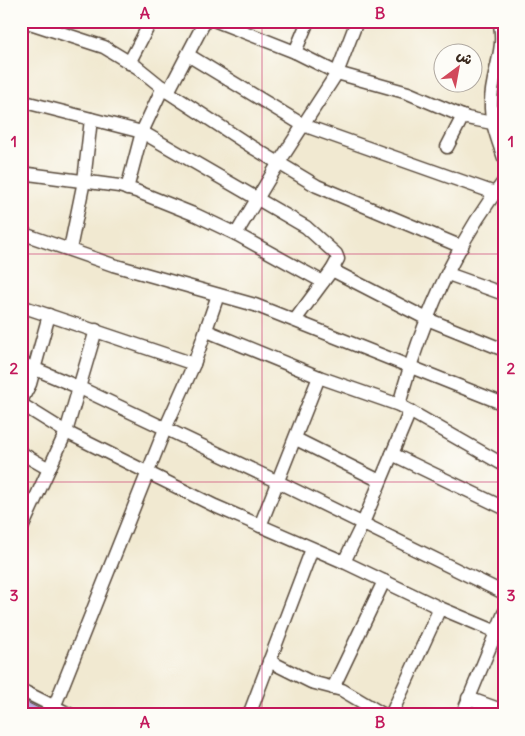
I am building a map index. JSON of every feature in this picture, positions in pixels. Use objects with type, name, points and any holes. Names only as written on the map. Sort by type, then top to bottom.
[{"type":"street","points":[[24,21],[91,42],[129,62],[165,89],[278,164],[317,186],[462,247]]},
{"type":"street","points":[[129,62],[151,21]]},
{"type":"street","points":[[127,189],[142,132],[165,89],[188,55],[205,21]]},
{"type":"street","points":[[216,21],[295,52],[337,73],[408,93],[463,116],[492,122]]},
{"type":"street","points":[[295,52],[308,21]]},
{"type":"street","points":[[236,234],[257,197],[337,73],[357,21]]},
{"type":"street","points":[[501,27],[490,102],[492,122],[504,158]]},
{"type":"street","points":[[188,55],[303,125],[495,193]]},
{"type":"street","points":[[21,101],[142,132],[257,197],[306,227],[324,241],[338,257],[332,270],[296,320]]},
{"type":"street","points":[[447,147],[463,116]]},
{"type":"street","points":[[70,249],[84,182],[91,119]]},
{"type":"street","points":[[21,173],[127,189],[196,215],[236,234],[323,282]]},
{"type":"street","points":[[344,562],[363,523],[392,454],[405,408],[409,366],[427,319],[462,247],[504,181]]},
{"type":"street","points":[[21,233],[113,265],[296,320],[504,404]]},
{"type":"street","points":[[332,270],[427,319],[504,350]]},
{"type":"street","points":[[448,274],[504,294]]},
{"type":"street","points":[[53,710],[165,429],[194,364],[218,295]]},
{"type":"street","points":[[21,306],[194,364]]},
{"type":"street","points":[[49,315],[35,368],[21,402],[66,432],[148,472],[260,526],[344,562],[499,634]]},
{"type":"street","points":[[21,530],[66,432],[96,330]]},
{"type":"street","points":[[207,331],[319,377],[405,408],[504,465]]},
{"type":"street","points":[[21,362],[278,482],[504,593]]},
{"type":"street","points":[[260,526],[319,377]]},
{"type":"street","points":[[296,439],[380,481]]},
{"type":"street","points":[[21,453],[49,469]]},
{"type":"street","points":[[392,454],[504,508]]},
{"type":"street","points":[[249,715],[312,549]]},
{"type":"street","points":[[333,688],[384,581]]},
{"type":"street","points":[[391,715],[440,608]]},
{"type":"street","points":[[462,715],[468,698],[499,634],[504,613]]},
{"type":"street","points":[[269,661],[311,682],[342,690],[384,715]]},
{"type":"street","points":[[21,690],[53,710],[71,715]]},
{"type":"street","points":[[468,698],[504,710]]},
{"type":"building","points":[[21,699],[44,711],[43,715],[32,715],[21,709]]}]
